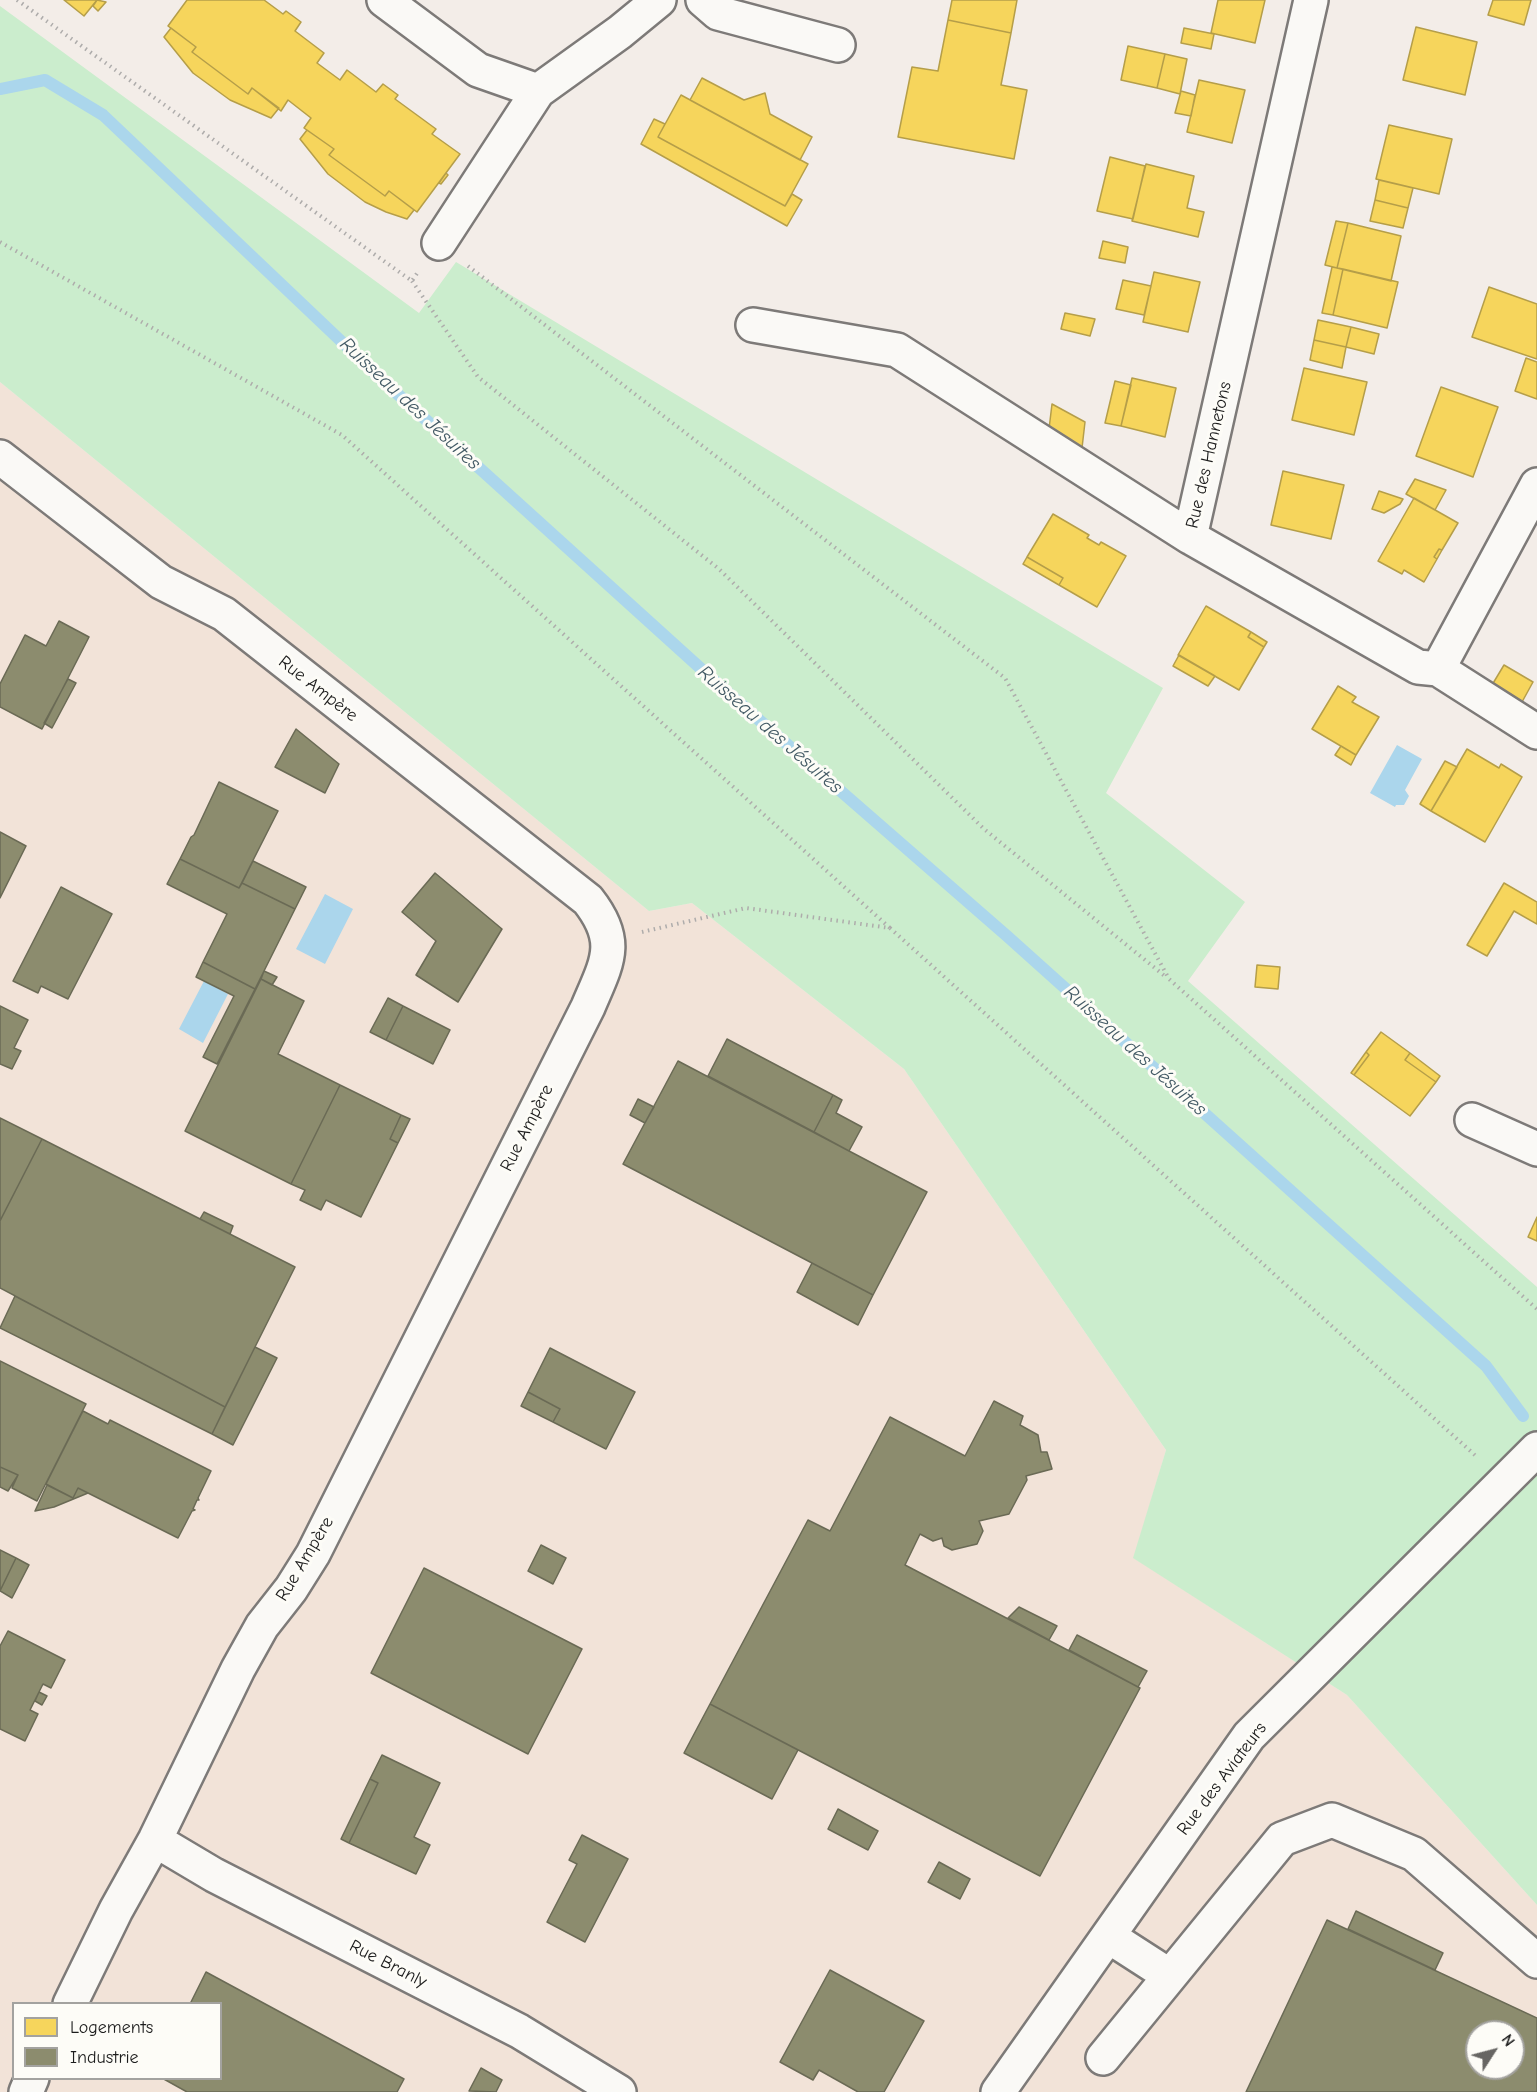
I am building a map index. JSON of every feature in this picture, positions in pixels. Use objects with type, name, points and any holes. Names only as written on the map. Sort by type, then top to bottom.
[{"type":"street","points":[[384,0],[478,70],[538,91]]},
{"type":"street","points":[[439,243],[538,91],[620,32],[659,0]]},
{"type":"street","points":[[703,0],[718,13],[838,45]]},
{"type":"street","name":"Rue des Hannetons","points":[[1311,0],[1190,537],[1418,667],[1438,669],[1537,732]]},
{"type":"street","points":[[753,325],[897,350],[1190,537]]},
{"type":"street","name":"Rue Ampère","points":[[0,457],[161,582],[224,614],[588,900],[602,917],[609,939],[607,961],[588,1006],[318,1544],[291,1589],[261,1626],[242,1660],[155,1840],[116,1910],[71,2002]]},
{"type":"street","points":[[1438,669],[1537,485]]},
{"type":"street","points":[[1472,1120],[1537,1149]]},
{"type":"street","name":"Rue des Aviateurs","points":[[998,2092],[1249,1736],[1537,1449]]},
{"type":"street","points":[[1103,2058],[1282,1839],[1332,1820],[1414,1854],[1537,1961]]},
{"type":"street","name":"Rue Branly","points":[[155,1840],[214,1875],[519,2031],[619,2092]]},
{"type":"street","points":[[1108,1936],[1170,1976]]},
{"type":"path","points":[[17,0],[412,281],[478,376],[719,569],[984,829],[1169,979],[1537,1309]]},
{"type":"path","points":[[0,242],[342,435],[1504,1483]]},
{"type":"path","points":[[412,281],[439,243],[1005,678],[1169,979]]},
{"type":"path","points":[[609,939],[746,908],[890,928]]},
{"type":"shaded area","points":[[0,382],[649,911],[692,903],[904,1069],[1166,1450],[1134,1558],[1347,1695],[1537,1905],[1537,2092],[0,2092]]},
{"type":"green space","points":[[0,6],[419,313],[456,262],[1163,688],[1106,793],[1245,902],[1188,981],[1537,1287],[1537,1905],[1347,1695],[1133,1558],[1166,1450],[904,1069],[692,903],[649,911],[0,382]]},
{"type":"water","points":[[1397,745],[1422,759],[1405,790],[1409,796],[1404,805],[1395,807],[1370,793]]},
{"type":"water","points":[[325,894],[353,909],[325,964],[296,949]]},
{"type":"water","points":[[204,981],[228,994],[203,1043],[179,1029]]},
{"type":"building: Logements","points":[[64,0],[97,0],[84,16]]},
{"type":"building: Logements","points":[[97,0],[106,2],[98,11],[93,6]]},
{"type":"building: Logements","points":[[187,0],[264,0],[283,14],[286,11],[301,22],[295,31],[324,53],[317,63],[340,80],[347,70],[376,92],[383,84],[398,95],[395,99],[436,129],[432,134],[460,154],[417,212],[389,191],[385,196],[329,155],[334,149],[304,128],[311,118],[288,100],[281,111],[252,88],[248,94],[192,52],[196,47],[168,26]]},
{"type":"building: Logements","points":[[952,0],[1017,0],[1011,33],[948,20]]},
{"type":"building: Logements","points":[[1218,0],[1265,0],[1255,43],[1211,33]]},
{"type":"building: Logements","points":[[1493,0],[1531,0],[1524,25],[1488,15]]},
{"type":"building: Logements","points":[[948,20],[1011,33],[1001,85],[1027,90],[1014,159],[898,137],[912,67],[938,71]]},
{"type":"building: Logements","points":[[1416,27],[1477,42],[1465,95],[1403,80]]},
{"type":"building: Logements","points":[[171,28],[196,47],[192,52],[248,94],[252,88],[279,108],[271,118],[230,100],[193,73],[164,37]]},
{"type":"building: Logements","points":[[1184,28],[1214,34],[1211,49],[1181,43]]},
{"type":"building: Logements","points":[[1128,46],[1165,54],[1157,88],[1121,80]]},
{"type":"building: Logements","points":[[1165,54],[1187,59],[1180,94],[1157,88]]},
{"type":"building: Logements","points":[[702,78],[744,100],[765,93],[770,114],[812,137],[800,160],[690,100]]},
{"type":"building: Logements","points":[[1199,80],[1245,90],[1232,143],[1187,132]]},
{"type":"building: Logements","points":[[1181,91],[1195,95],[1191,116],[1175,113]]},
{"type":"building: Logements","points":[[681,95],[808,164],[785,206],[658,137]]},
{"type":"building: Logements","points":[[654,119],[665,124],[658,137],[785,206],[792,194],[802,200],[787,226],[641,144]]},
{"type":"building: Logements","points":[[1389,125],[1452,139],[1439,194],[1376,179]]},
{"type":"building: Logements","points":[[307,130],[334,149],[329,155],[385,196],[389,191],[414,210],[407,219],[365,202],[328,174],[300,139]]},
{"type":"building: Logements","points":[[1110,157],[1145,166],[1133,219],[1097,211]]},
{"type":"building: Logements","points":[[1146,164],[1194,176],[1187,208],[1204,212],[1198,237],[1132,221]]},
{"type":"building: Logements","points":[[446,173],[448,175],[441,184],[439,183]]},
{"type":"building: Logements","points":[[1379,180],[1413,188],[1408,208],[1375,200]]},
{"type":"building: Logements","points":[[1375,200],[1408,208],[1403,228],[1370,221]]},
{"type":"building: Logements","points":[[1336,221],[1348,223],[1337,268],[1325,265]]},
{"type":"building: Logements","points":[[1348,223],[1401,236],[1391,281],[1337,268]]},
{"type":"building: Logements","points":[[1103,241],[1128,247],[1125,263],[1099,258]]},
{"type":"building: Logements","points":[[1332,267],[1343,269],[1333,315],[1322,313]]},
{"type":"building: Logements","points":[[1343,269],[1398,282],[1387,328],[1333,315]]},
{"type":"building: Logements","points":[[1154,272],[1200,282],[1188,332],[1143,322]]},
{"type":"building: Logements","points":[[1123,280],[1151,286],[1144,315],[1116,309]]},
{"type":"building: Logements","points":[[1489,287],[1537,304],[1537,359],[1472,337]]},
{"type":"building: Logements","points":[[1065,313],[1095,319],[1090,336],[1061,329]]},
{"type":"building: Logements","points":[[1318,320],[1351,327],[1346,347],[1314,340]]},
{"type":"building: Logements","points":[[1351,327],[1379,334],[1374,354],[1346,347]]},
{"type":"building: Logements","points":[[1314,340],[1346,347],[1342,368],[1310,360]]},
{"type":"building: Logements","points":[[1526,358],[1537,362],[1537,399],[1515,391]]},
{"type":"building: Logements","points":[[1304,368],[1367,382],[1354,435],[1292,420]]},
{"type":"building: Logements","points":[[1132,378],[1176,388],[1165,437],[1121,426]]},
{"type":"building: Logements","points":[[1115,381],[1131,385],[1121,426],[1105,423]]},
{"type":"building: Logements","points":[[1441,387],[1498,407],[1473,477],[1416,456]]},
{"type":"building: Logements","points":[[1052,404],[1085,422],[1082,448],[1049,429]]},
{"type":"building: Logements","points":[[1283,471],[1344,485],[1331,539],[1271,525]]},
{"type":"building: Logements","points":[[1415,479],[1446,490],[1435,510],[1406,494]]},
{"type":"building: Logements","points":[[1379,491],[1403,499],[1400,504],[1384,513],[1372,509]]},
{"type":"building: Logements","points":[[1414,498],[1458,523],[1442,550],[1439,549],[1434,557],[1437,559],[1424,582],[1404,570],[1402,574],[1378,561]]},
{"type":"building: Logements","points":[[1053,514],[1089,535],[1087,538],[1099,545],[1101,542],[1126,556],[1097,607],[1059,585],[1063,578],[1027,557]]},
{"type":"building: Logements","points":[[1439,549],[1442,550],[1437,559],[1434,557]]},
{"type":"building: Logements","points":[[1027,557],[1063,578],[1059,585],[1023,564]]},
{"type":"building: Logements","points":[[1206,606],[1251,632],[1248,637],[1264,647],[1239,690],[1178,655]]},
{"type":"building: Logements","points":[[1251,632],[1267,642],[1264,647],[1248,637]]},
{"type":"building: Logements","points":[[1179,655],[1215,676],[1208,686],[1173,666]]},
{"type":"building: Logements","points":[[1504,665],[1533,682],[1522,702],[1492,685]]},
{"type":"building: Logements","points":[[1338,686],[1356,697],[1352,702],[1379,717],[1356,755],[1312,729]]},
{"type":"building: Logements","points":[[1341,746],[1356,755],[1351,765],[1335,755]]},
{"type":"building: Logements","points":[[1467,749],[1499,768],[1501,764],[1522,777],[1485,842],[1431,811]]},
{"type":"building: Logements","points":[[1445,761],[1457,767],[1431,811],[1420,804]]},
{"type":"building: Logements","points":[[1504,883],[1537,902],[1537,924],[1514,911],[1487,956],[1467,945]]},
{"type":"building: Logements","points":[[1257,965],[1280,967],[1278,989],[1255,987]]},
{"type":"building: Logements","points":[[1381,1032],[1410,1053],[1405,1060],[1436,1082],[1410,1116],[1354,1075],[1369,1055],[1366,1052]]},
{"type":"building: Logements","points":[[1366,1052],[1369,1055],[1354,1075],[1351,1073]]},
{"type":"building: Logements","points":[[1410,1053],[1440,1076],[1436,1082],[1405,1060]]},
{"type":"building: Logements","points":[[1537,1217],[1537,1241],[1528,1237]]},
{"type":"building: Industrie","points":[[59,621],[89,637],[42,729],[0,707],[0,684],[25,635],[46,646]]},
{"type":"building: Industrie","points":[[68,679],[76,683],[52,728],[44,723]]},
{"type":"building: Industrie","points":[[296,729],[339,764],[325,793],[275,767]]},
{"type":"building: Industrie","points":[[219,782],[278,811],[239,888],[180,859]]},
{"type":"building: Industrie","points":[[0,832],[26,846],[0,898]]},
{"type":"building: Industrie","points":[[180,859],[239,888],[242,883],[295,909],[255,989],[203,962],[227,914],[167,884]]},
{"type":"building: Industrie","points":[[253,861],[306,887],[295,909],[242,883]]},
{"type":"building: Industrie","points":[[435,873],[502,929],[458,1002],[416,975],[436,941],[402,912]]},
{"type":"building: Industrie","points":[[61,887],[112,914],[68,999],[41,986],[38,993],[13,981]]},
{"type":"building: Industrie","points":[[203,962],[255,989],[217,1064],[203,1057],[234,996],[196,977]]},
{"type":"building: Industrie","points":[[264,971],[277,977],[272,985],[261,979]]},
{"type":"building: Industrie","points":[[261,979],[304,1001],[278,1054],[340,1085],[291,1184],[185,1131]]},
{"type":"building: Industrie","points":[[388,998],[403,1006],[386,1040],[370,1032]]},
{"type":"building: Industrie","points":[[0,1006],[28,1020],[14,1048],[21,1051],[12,1069],[0,1064]]},
{"type":"building: Industrie","points":[[403,1006],[450,1030],[433,1064],[386,1040]]},
{"type":"building: Industrie","points":[[727,1039],[833,1095],[814,1132],[708,1076]]},
{"type":"building: Industrie","points":[[678,1061],[927,1192],[873,1295],[623,1164]]},
{"type":"building: Industrie","points":[[340,1085],[401,1115],[390,1139],[398,1143],[361,1217],[326,1200],[321,1210],[300,1200],[305,1190],[291,1184]]},
{"type":"building: Industrie","points":[[833,1095],[842,1100],[836,1113],[862,1127],[849,1151],[814,1132]]},
{"type":"building: Industrie","points":[[638,1099],[654,1107],[645,1123],[630,1115]]},
{"type":"building: Industrie","points":[[401,1115],[410,1119],[398,1143],[390,1139]]},
{"type":"building: Industrie","points":[[0,1118],[42,1139],[0,1221]]},
{"type":"building: Industrie","points":[[42,1139],[295,1267],[225,1407],[0,1288],[0,1221]]},
{"type":"building: Industrie","points":[[204,1212],[233,1226],[230,1234],[200,1219]]},
{"type":"building: Industrie","points":[[812,1263],[873,1295],[858,1325],[797,1292]]},
{"type":"building: Industrie","points":[[15,1296],[225,1407],[212,1434],[0,1328]]},
{"type":"building: Industrie","points":[[255,1347],[277,1358],[233,1445],[212,1434]]},
{"type":"building: Industrie","points":[[550,1348],[635,1392],[606,1449],[553,1422],[560,1409],[528,1392]]},
{"type":"building: Industrie","points":[[0,1361],[86,1404],[37,1501],[12,1488],[18,1475],[0,1467]]},
{"type":"building: Industrie","points":[[528,1392],[560,1409],[553,1422],[521,1406]]},
{"type":"building: Industrie","points":[[994,1401],[1023,1416],[1020,1425],[1038,1435],[1041,1452],[1047,1452],[1052,1469],[1026,1476],[1027,1480],[1009,1514],[979,1521],[983,1531],[977,1544],[952,1550],[944,1546],[942,1538],[933,1541],[920,1534],[905,1565],[1140,1688],[1040,1876],[710,1704],[808,1520],[830,1531],[890,1417],[965,1456]]},
{"type":"building: Industrie","points":[[83,1411],[108,1424],[110,1420],[211,1471],[193,1509],[195,1510],[192,1511],[178,1538],[78,1488],[73,1498],[46,1484]]},
{"type":"building: Industrie","points":[[0,1467],[18,1475],[8,1491],[0,1487]]},
{"type":"building: Industrie","points":[[47,1485],[73,1498],[78,1488],[88,1493],[54,1507],[35,1511]]},
{"type":"building: Industrie","points":[[541,1545],[566,1558],[553,1584],[528,1571]]},
{"type":"building: Industrie","points":[[0,1550],[16,1558],[0,1591]]},
{"type":"building: Industrie","points":[[16,1558],[29,1565],[12,1598],[0,1591]]},
{"type":"building: Industrie","points":[[424,1568],[582,1649],[528,1754],[371,1673]]},
{"type":"building: Industrie","points":[[1019,1607],[1057,1626],[1049,1640],[1008,1618]]},
{"type":"building: Industrie","points":[[8,1631],[65,1660],[51,1688],[43,1684],[30,1710],[38,1714],[25,1741],[0,1729],[0,1646]]},
{"type":"building: Industrie","points":[[1077,1635],[1147,1671],[1138,1687],[1069,1650]]},
{"type":"building: Industrie","points":[[39,1692],[47,1696],[42,1705],[35,1701]]},
{"type":"building: Industrie","points":[[710,1704],[798,1750],[772,1799],[684,1753]]},
{"type":"building: Industrie","points":[[382,1755],[440,1783],[414,1837],[430,1845],[416,1874],[349,1843],[378,1783],[370,1779]]},
{"type":"building: Industrie","points":[[370,1779],[378,1783],[349,1843],[341,1839]]},
{"type":"building: Industrie","points":[[838,1809],[878,1831],[868,1850],[828,1829]]},
{"type":"building: Industrie","points":[[582,1835],[628,1859],[585,1942],[547,1922],[577,1864],[569,1860]]},
{"type":"building: Industrie","points":[[939,1862],[970,1879],[960,1899],[928,1882]]},
{"type":"building: Industrie","points":[[1356,1911],[1443,1953],[1435,1970],[1348,1929]]},
{"type":"building: Industrie","points":[[1327,1920],[1537,2018],[1537,2092],[1246,2092]]},
{"type":"building: Industrie","points":[[830,1970],[924,2021],[884,2092],[858,2092],[819,2070],[813,2080],[780,2062]]},
{"type":"building: Industrie","points":[[206,1972],[404,2079],[397,2092],[187,2092],[166,2080],[222,2080],[222,2002],[191,2002]]},
{"type":"building: Industrie","points":[[481,2068],[502,2080],[496,2092],[469,2091]]},
{"type":"waterway","name":"Ruisseau des Jésuites","points":[[0,89],[45,80],[103,115],[382,380],[719,685],[1007,936],[1486,1366],[1523,1416]]}]
